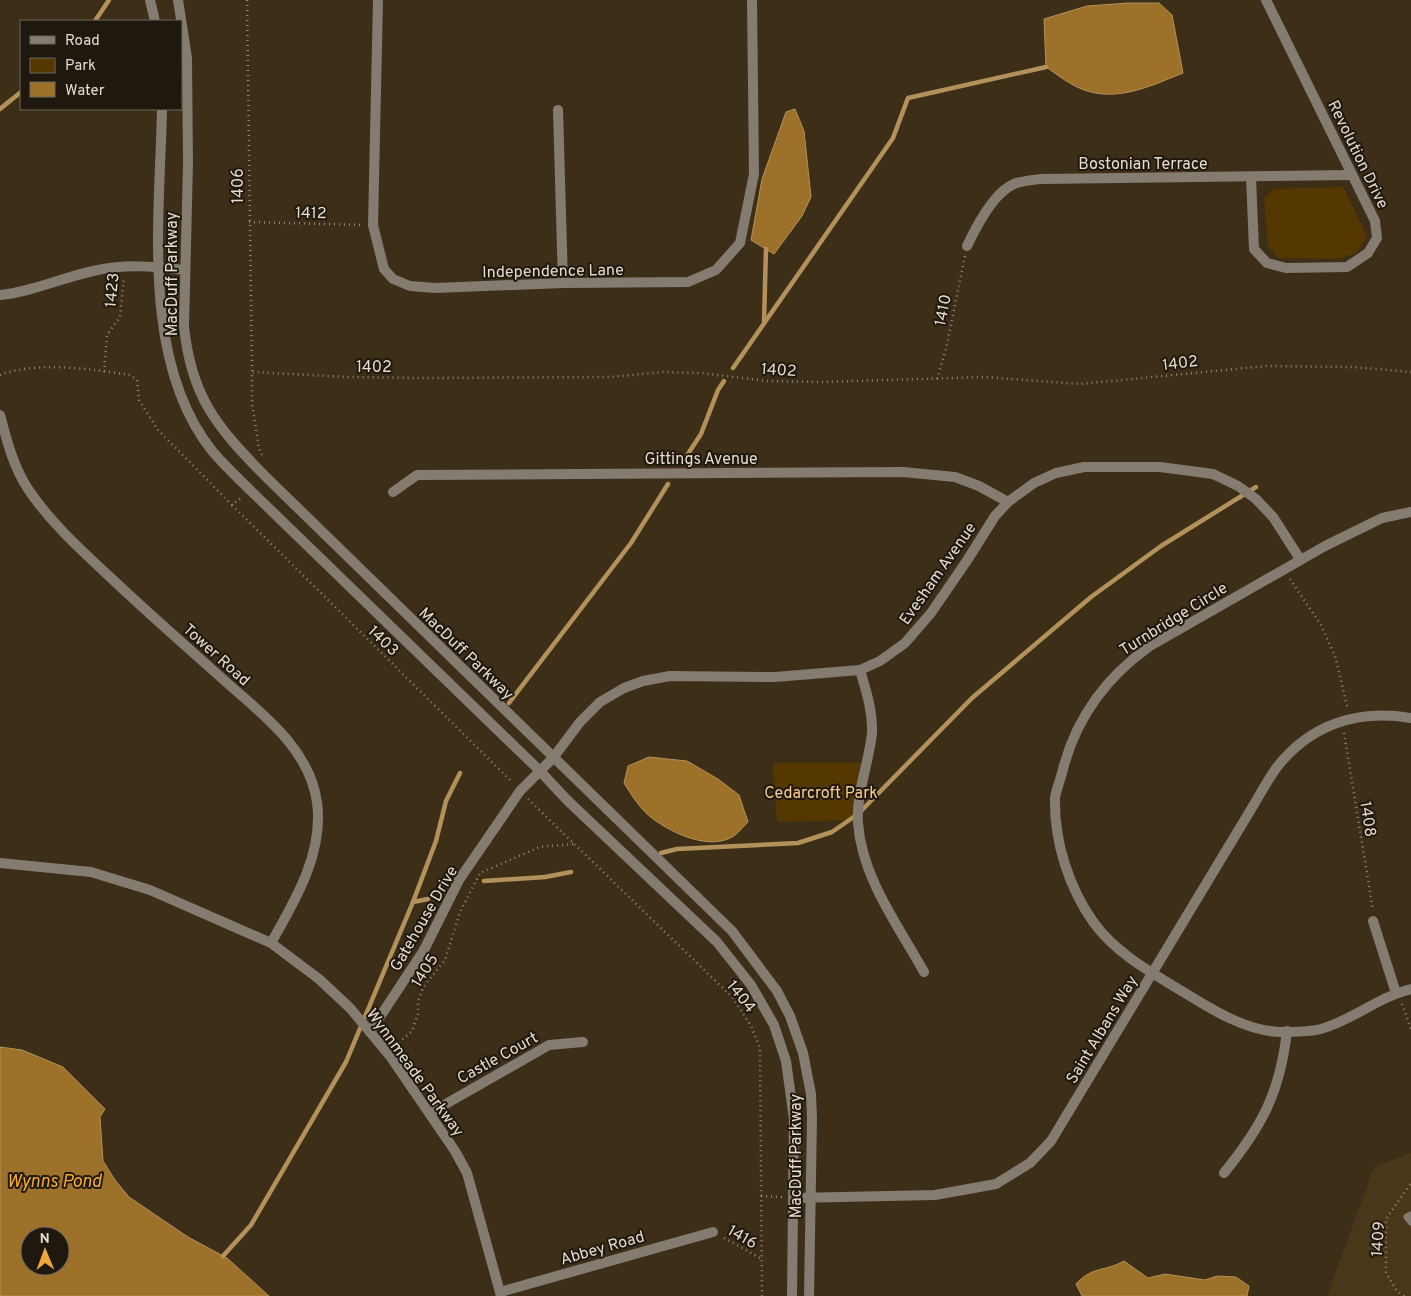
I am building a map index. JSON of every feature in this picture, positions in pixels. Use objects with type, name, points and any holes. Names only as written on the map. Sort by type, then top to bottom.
[{"type":"street","points":[[150,0],[155,20]]},
{"type":"street","name":"MacDuff Parkway","points":[[178,0],[181,20]]},
{"type":"street","name":"Independence Lane","points":[[378,0],[373,225],[384,269],[393,279],[410,286],[435,288],[564,283],[688,282],[716,270],[740,243],[754,174],[752,0]]},
{"type":"street","name":"Revolution Drive","points":[[1251,177],[1254,249],[1267,263],[1286,268],[1347,267],[1368,253],[1377,238],[1375,221],[1266,0]]},
{"type":"street","name":"MacDuff Parkway","points":[[182,26],[187,58],[188,163],[184,270],[187,349],[208,410],[228,438],[732,931],[778,991],[797,1034],[811,1094],[809,1296]]},
{"type":"street","name":"MacDuff Parkway","points":[[162,110],[159,267],[161,319],[169,357],[180,390],[194,420],[213,451],[250,490],[540,771],[567,800],[718,942],[764,1004],[780,1041],[793,1097],[794,1198],[792,1296]]},
{"type":"street","points":[[558,110],[564,283]]},
{"type":"street","name":"Bostonian Terrace","points":[[967,246],[978,223],[997,198],[1012,185],[1041,179],[1352,175]]},
{"type":"street","points":[[0,294],[22,293],[92,271],[125,266],[184,270]]},
{"type":"street","name":"Tower Road","points":[[0,415],[11,456],[27,488],[46,514],[120,586],[280,731],[304,764],[314,785],[317,804],[315,848],[291,908],[271,943]]},
{"type":"street","name":"Evesham Avenue","points":[[540,771],[553,758],[580,722],[600,702],[624,688],[643,681],[670,676],[775,677],[860,670],[880,661],[905,643],[931,613],[995,516],[1008,502],[1034,483],[1056,473],[1084,467],[1160,467],[1213,474],[1239,486],[1255,498],[1273,517],[1300,559]]},
{"type":"street","name":"Gittings Avenue","points":[[394,492],[417,475],[903,472],[956,477],[979,486],[1008,502]]},
{"type":"street","name":"Turnbridge Circle","points":[[1411,512],[1382,518],[1300,559],[1150,646],[1128,662],[1104,686],[1080,722],[1067,752],[1055,797],[1057,826],[1063,855],[1075,891],[1095,924],[1121,952],[1152,973],[1243,1024],[1278,1032],[1321,1029],[1396,993],[1411,989]]},
{"type":"street","points":[[860,670],[871,712],[872,733],[858,822],[866,861],[872,876],[924,972]]},
{"type":"street","name":"Saint Albans Way","points":[[794,1198],[935,1195],[996,1184],[1030,1163],[1051,1141],[1276,769],[1301,743],[1318,732],[1347,719],[1369,714],[1411,718]]},
{"type":"street","name":"Gatehouse Drive","points":[[370,1032],[424,950],[459,880],[520,791],[540,771]]},
{"type":"street","name":"Wynnmeade Parkway","points":[[0,863],[70,869],[131,883],[271,943],[320,979],[350,1008],[390,1056],[430,1113],[467,1173],[500,1294]]},
{"type":"street","points":[[1373,921],[1396,993]]},
{"type":"street","points":[[1224,1173],[1261,1122],[1275,1092],[1287,1031]]},
{"type":"street","name":"Castle Court","points":[[430,1113],[549,1045],[583,1042]]},
{"type":"street","name":"Abbey Road","points":[[500,1294],[713,1232]]},
{"type":"lane","points":[[1411,1215],[1407,1217],[1411,1222]]},
{"type":"path","name":"1406","points":[[247,0],[252,372]]},
{"type":"path","name":"1412","points":[[249,222],[373,225]]},
{"type":"path","name":"1410","points":[[937,379],[946,349],[967,246]]},
{"type":"path","name":"1423","points":[[104,372],[107,334],[120,317],[125,266]]},
{"type":"path","name":"1402","points":[[252,372],[358,377],[611,377],[663,372],[701,373],[767,381],[822,382],[985,377],[1080,384],[1130,380],[1206,370],[1266,366],[1353,367],[1411,372]]},
{"type":"path","points":[[0,375],[13,370],[76,368],[130,375],[137,380],[139,400],[154,424],[232,505],[250,490]]},
{"type":"path","points":[[252,372],[252,403],[259,449],[264,457]]},
{"type":"path","name":"1403","points":[[232,505],[520,791]]},
{"type":"path","name":"1408","points":[[1283,569],[1321,626],[1335,656],[1347,719],[1372,895],[1373,921]]},
{"type":"path","name":"1404","points":[[520,791],[733,998],[751,1026],[760,1048],[762,1296]]},
{"type":"path","name":"1405","points":[[390,1056],[397,1042],[412,1031],[418,1014],[418,1001],[424,986],[445,960],[460,912],[480,874],[540,847],[575,844]]},
{"type":"path","points":[[1396,993],[1411,1029]]},
{"type":"path","name":"1409","points":[[1404,1296],[1397,1291],[1386,1272],[1386,1219],[1411,1183]]},
{"type":"path","points":[[761,1196],[794,1198]]},
{"type":"path","name":"1416","points":[[713,1232],[762,1259]]},
{"type":"shaded area","points":[[1411,1153],[1411,1296],[1327,1296],[1374,1167]]},
{"type":"green space","points":[[1343,187],[1367,236],[1355,254],[1337,259],[1278,258],[1268,245],[1264,198],[1274,189]]},
{"type":"green space","name":"Cedarcroft Park","points":[[773,763],[862,763],[853,820],[777,822]]},
{"type":"water","points":[[1159,3],[1172,15],[1183,73],[1157,84],[1130,92],[1103,94],[1075,86],[1046,67],[1044,19],[1087,6]]},
{"type":"water","points":[[795,109],[804,131],[811,197],[802,216],[774,254],[751,240],[762,179],[786,112]]},
{"type":"water","points":[[649,757],[687,761],[718,779],[739,795],[748,822],[734,836],[714,842],[692,839],[662,825],[645,811],[624,783],[628,766]]},
{"type":"water","name":"Wynns Pond","points":[[0,1047],[22,1050],[63,1067],[105,1109],[100,1117],[103,1161],[129,1197],[188,1237],[227,1258],[269,1296],[0,1296]]},
{"type":"water","points":[[1124,1261],[1148,1278],[1165,1274],[1205,1280],[1217,1276],[1236,1277],[1249,1286],[1247,1296],[1082,1296],[1076,1284],[1082,1278],[1087,1274]]},
{"type":"waterway","points":[[96,20],[109,0]]},
{"type":"waterway","points":[[733,368],[893,138],[908,98],[1046,67]]},
{"type":"waterway","points":[[0,109],[20,93]]},
{"type":"waterway","points":[[764,322],[766,249]]},
{"type":"waterway","points":[[682,463],[701,434],[718,390],[724,381]]},
{"type":"waterway","points":[[509,703],[631,543],[668,484]]},
{"type":"waterway","points":[[661,853],[677,849],[798,843],[832,832],[858,814],[972,698],[1091,597],[1161,546],[1256,487]]},
{"type":"waterway","points":[[223,1256],[251,1225],[346,1062],[413,902],[436,841],[446,801],[460,773]]},
{"type":"waterway","points":[[484,881],[545,877],[571,872]]},
{"type":"waterway","points":[[413,902],[428,899]]}]
